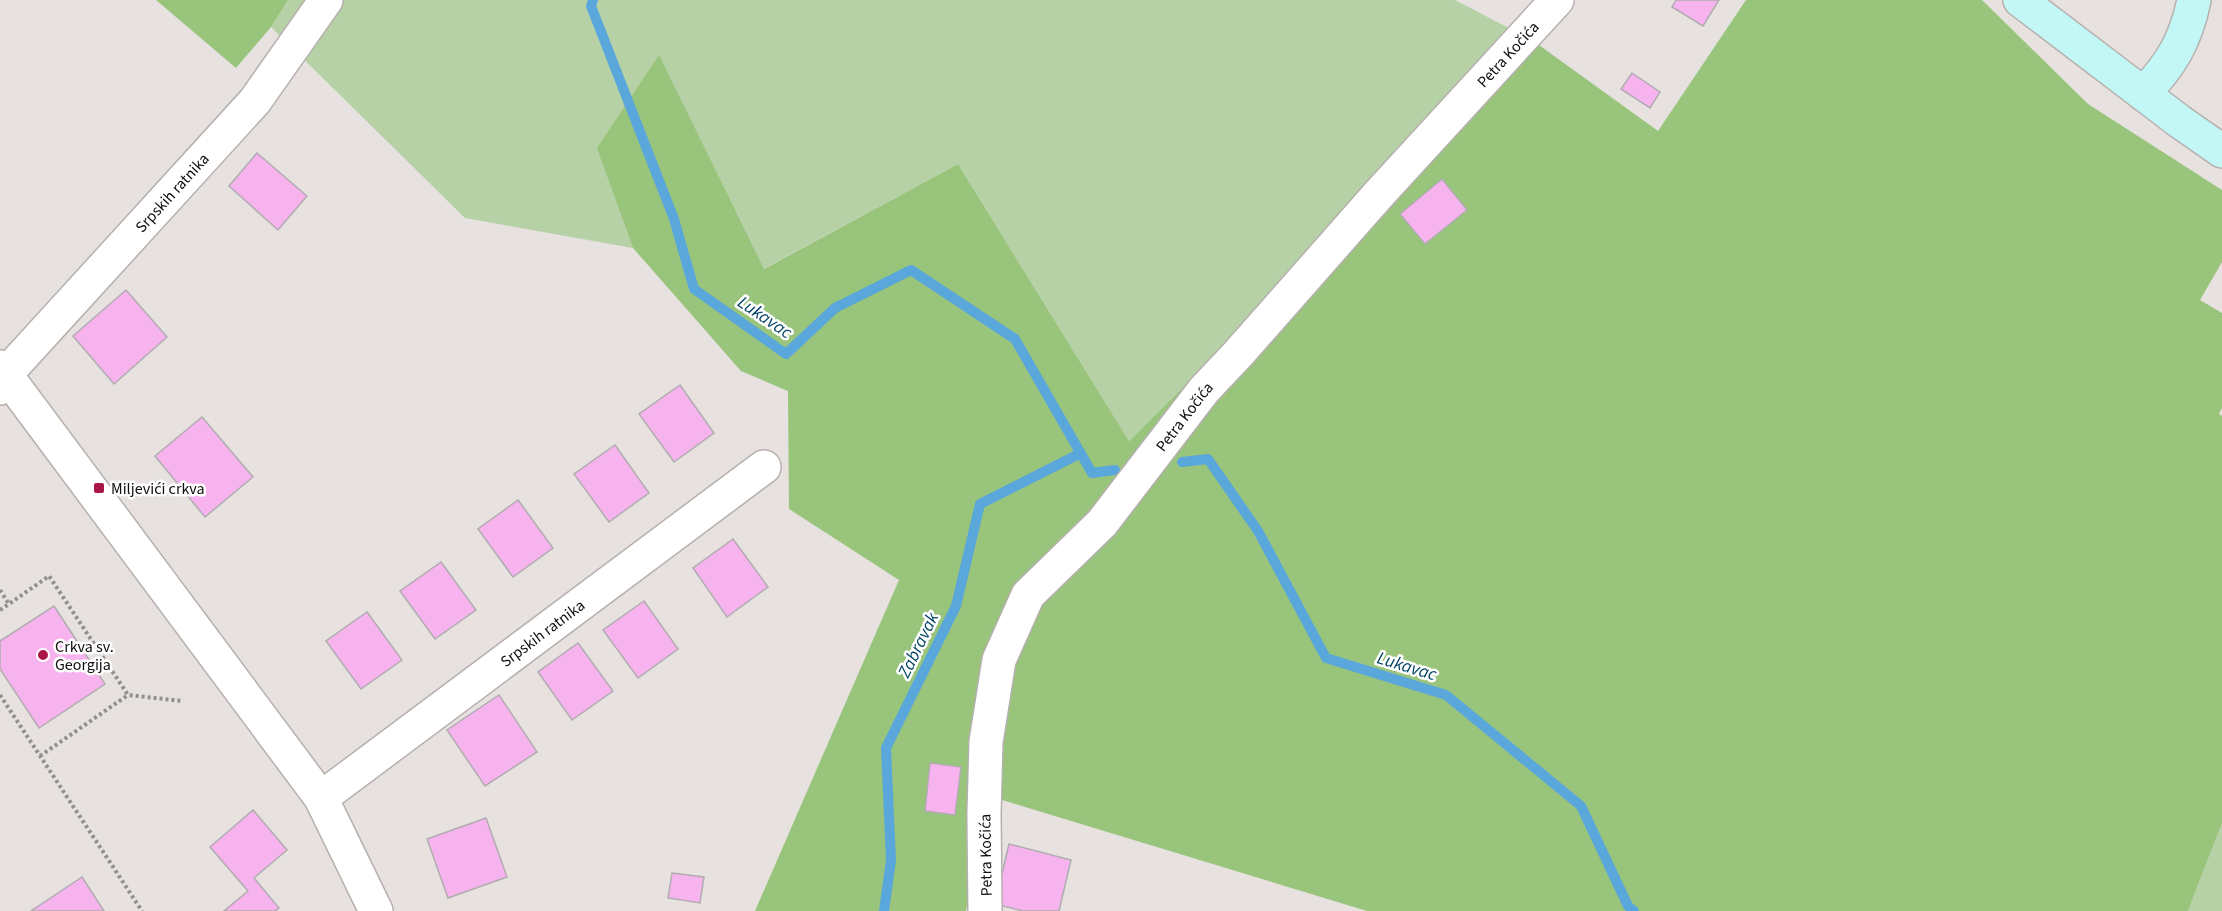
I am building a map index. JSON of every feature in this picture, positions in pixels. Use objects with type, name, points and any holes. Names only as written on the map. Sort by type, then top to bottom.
[{"type":"main road","points":[[2019,0],[2222,151]]},
{"type":"main road","points":[[2143,94],[2163,73],[2179,48],[2194,0]]},
{"type":"street","name":"Srpskih ratnika","points":[[326,0],[255,101],[2,376],[321,798],[376,911]]},
{"type":"street","name":"Petra Kočića","points":[[986,911],[986,742],[999,660],[1028,595],[1101,523],[1204,390],[1557,0]]},
{"type":"street","name":"Srpskih ratnika","points":[[321,798],[764,467]]},
{"type":"path","points":[[0,610],[49,576],[128,696]]},
{"type":"path","points":[[0,590],[9,604]]},
{"type":"path","points":[[0,695],[142,911]]},
{"type":"path","points":[[40,756],[128,696],[182,701]]},
{"type":"green space","points":[[156,0],[288,0],[271,27],[236,68]]},
{"type":"green space","points":[[288,0],[1455,0],[1532,40],[1129,441],[958,164],[763,269],[598,148],[633,248],[465,218],[271,27]]},
{"type":"green space","points":[[1746,0],[1982,0],[2088,104],[2222,190],[2222,262],[2200,300],[2222,313],[2222,408],[2219,414],[2222,416],[2222,823],[2188,911],[1367,911],[989,796],[966,911],[755,911],[899,580],[789,509],[788,391],[741,371],[633,248],[597,148],[659,55],[764,269],[958,164],[1129,441],[1532,40],[1658,131]]},
{"type":"green space","points":[[2222,823],[2222,911],[2188,911]]},
{"type":"building","points":[[1676,0],[1719,0],[1703,26],[1672,7]]},
{"type":"building","points":[[1632,73],[1660,92],[1650,108],[1621,89]]},
{"type":"building","points":[[257,153],[307,196],[278,230],[229,186]]},
{"type":"building","points":[[1442,179],[1467,210],[1425,244],[1400,214]]},
{"type":"building","points":[[126,290],[167,337],[114,384],[73,336]]},
{"type":"building","points":[[680,385],[714,433],[674,462],[639,414]]},
{"type":"building","points":[[202,417],[253,477],[205,517],[155,456]]},
{"type":"building","points":[[615,445],[649,493],[609,522],[574,474]]},
{"type":"building","points":[[518,500],[553,548],[513,577],[478,529]]},
{"type":"building","points":[[733,539],[768,587],[727,617],[693,568]]},
{"type":"building","points":[[441,562],[476,610],[435,639],[400,591]]},
{"type":"building","points":[[644,601],[678,649],[638,678],[603,630]]},
{"type":"building","name":"Crkva sv. Georgija","points":[[54,606],[105,684],[39,728],[0,669],[0,641]]},
{"type":"building","points":[[367,612],[402,660],[361,689],[326,641]]},
{"type":"building","points":[[578,643],[613,691],[572,720],[538,672]]},
{"type":"building","points":[[499,695],[537,752],[485,786],[447,730]]},
{"type":"building","points":[[930,763],[961,767],[955,815],[925,811]]},
{"type":"building","points":[[253,810],[287,850],[254,878],[279,908],[275,911],[224,911],[248,891],[210,847]]},
{"type":"building","points":[[486,818],[507,877],[448,898],[427,839]]},
{"type":"building","points":[[1009,844],[1071,860],[1059,911],[1023,911],[995,904]]},
{"type":"building","points":[[672,873],[704,877],[700,903],[668,898]]},
{"type":"building","points":[[82,877],[104,911],[31,911]]},
{"type":"waterway","name":"Lukavac","points":[[593,0],[591,6],[674,219],[694,289],[786,354],[835,308],[911,270],[1015,339],[1092,473],[1115,470]]},
{"type":"waterway","name":"Zabravak","points":[[884,911],[891,860],[886,748],[956,606],[980,504],[1081,453]]},
{"type":"waterway","name":"Lukavac","points":[[1182,462],[1208,459],[1258,531],[1326,658],[1446,695],[1581,806],[1628,906],[1634,911]]},
{"type":"place","name":"Miljevići crkva","points":[[99,488]]},
{"type":"place","name":"Crkva sv. Georgija","points":[[43,655]]}]
